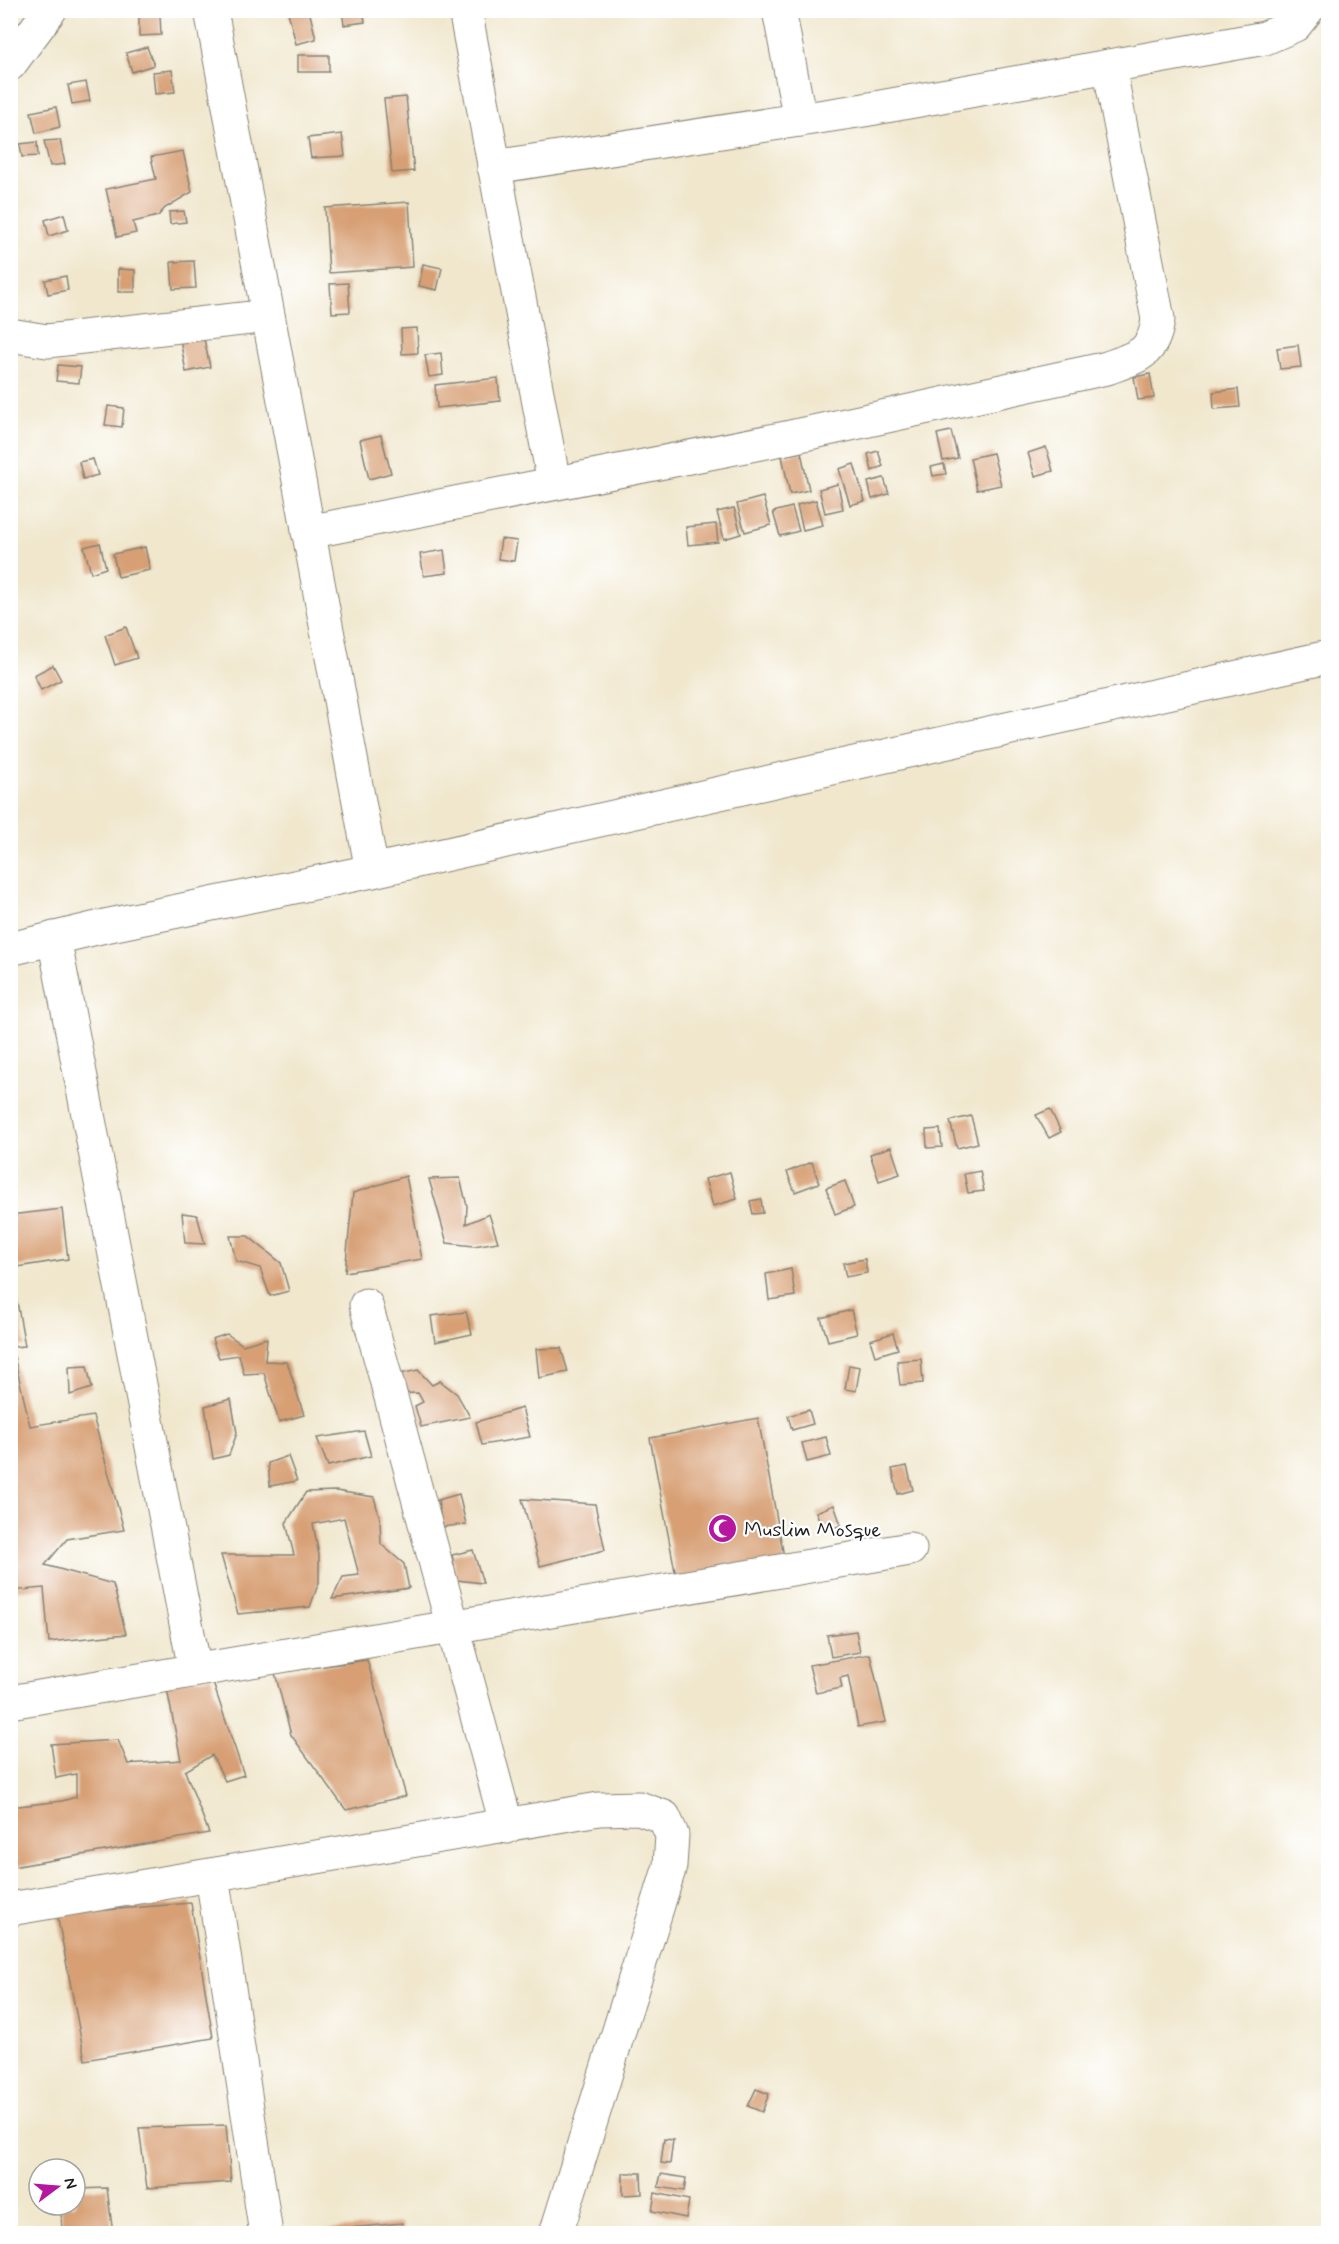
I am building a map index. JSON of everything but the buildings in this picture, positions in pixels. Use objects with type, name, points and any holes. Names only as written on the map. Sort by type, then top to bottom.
[{"type":"street","points":[[10,64],[50,10]]},
{"type":"street","points":[[211,10],[372,871]]},
{"type":"street","points":[[465,10],[554,483]]},
{"type":"street","points":[[779,10],[800,120]]},
{"type":"street","points":[[494,167],[800,120],[1265,38],[1295,25],[1307,10]]},
{"type":"street","points":[[308,532],[786,438],[1073,376],[1107,368],[1139,356],[1151,345],[1156,334],[1158,319],[1109,66]]},
{"type":"street","points":[[10,335],[47,341],[268,316]]},
{"type":"street","points":[[10,949],[372,871],[1329,657]]},
{"type":"street","points":[[54,938],[195,1670]]},
{"type":"street","points":[[366,1305],[507,1827]]},
{"type":"street","points":[[10,1702],[910,1549]]},
{"type":"street","points":[[10,1909],[507,1827],[599,1809],[639,1808],[664,1817],[672,1835],[670,1866],[556,2234]]},
{"type":"street","points":[[212,1875],[266,2234]]},
{"type":"place","name":"Muslim Mosque","points":[[723,1529]]}]
